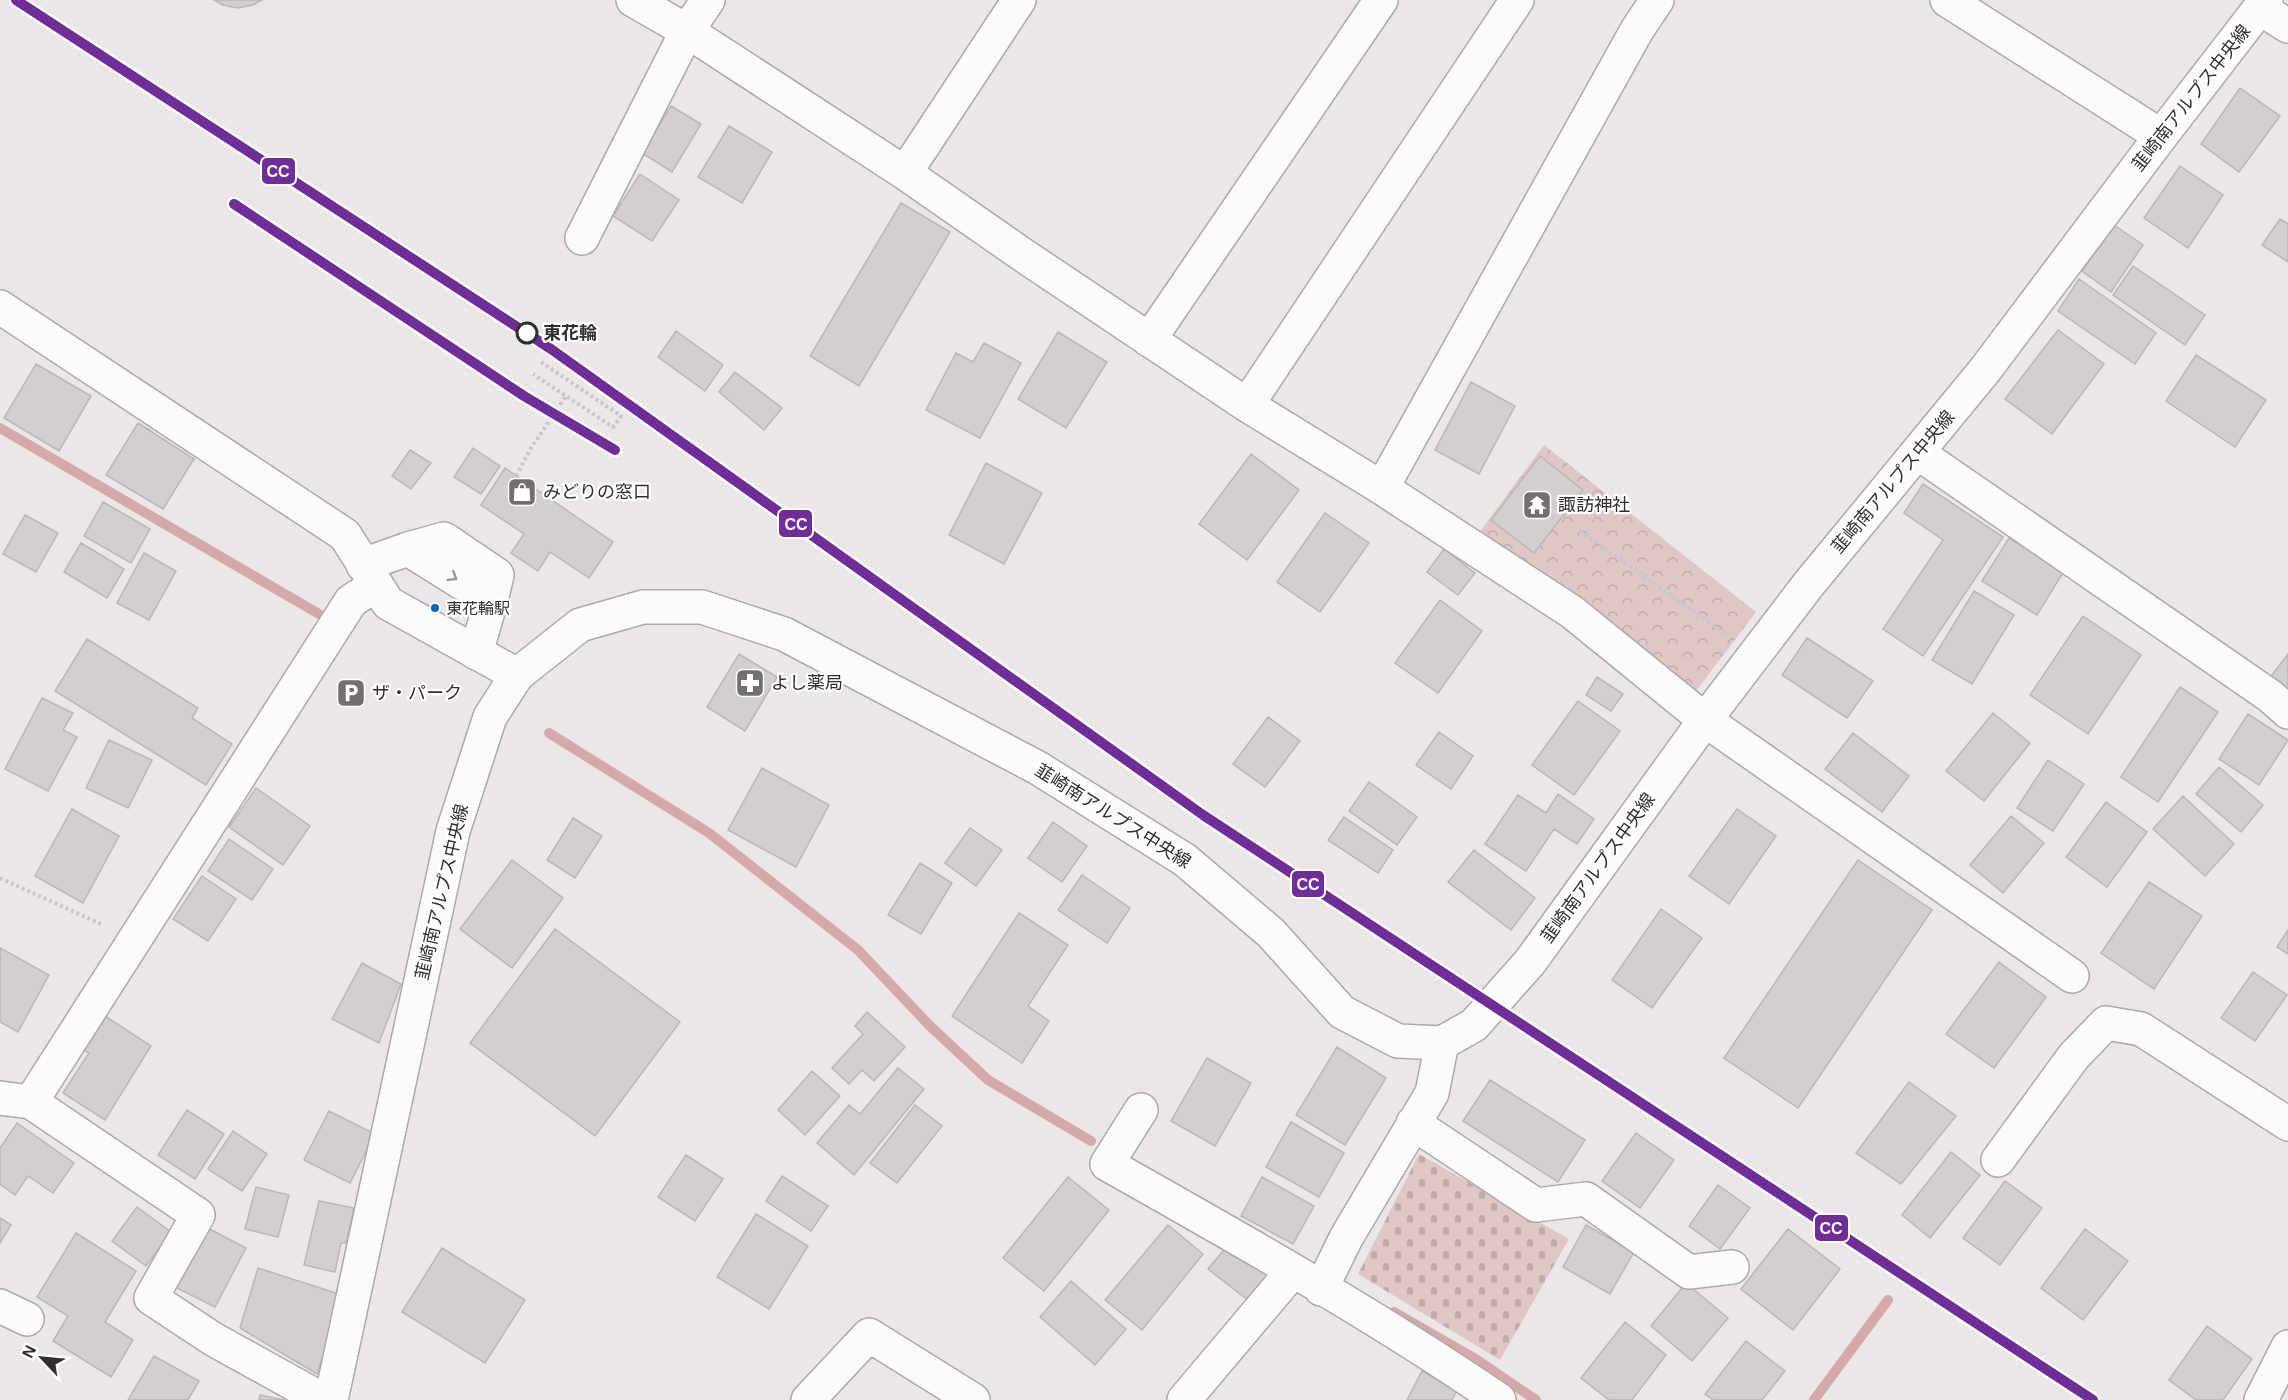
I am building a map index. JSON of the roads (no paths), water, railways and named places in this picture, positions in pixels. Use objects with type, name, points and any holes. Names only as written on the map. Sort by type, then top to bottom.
[{"type":"street","points":[[633,0],[687,31],[905,173],[1247,405],[1382,488],[1572,612],[1705,720],[2072,976]]},
{"type":"street","points":[[582,238],[687,31],[708,0]]},
{"type":"street","points":[[905,173],[1019,0]]},
{"type":"street","points":[[1149,340],[1381,0]]},
{"type":"street","points":[[1247,405],[1518,0]]},
{"type":"street","points":[[1947,0],[2161,136]]},
{"type":"street","points":[[1382,488],[1631,40],[1644,4]]},
{"type":"street","points":[[2263,4],[2288,26]]},
{"type":"street","name":"韮崎南アルプス中央線","points":[[331,1400],[453,831],[490,717],[517,675],[580,625],[643,607],[702,607],[784,634],[1038,768],[1185,860],[1271,933],[1341,1012],[1398,1041],[1442,1043],[1474,1025],[1530,962],[1705,720],[1808,585],[1985,370],[2263,4]]},
{"type":"street","points":[[0,307],[345,535],[388,603],[517,675]]},
{"type":"street","points":[[1918,453],[2270,696],[2288,712]]},
{"type":"street","points":[[323,1400],[213,1339],[152,1298],[198,1215],[10,1102],[135,939],[351,601],[370,575],[408,549],[491,601],[476,653]]},
{"type":"street","points":[[1998,1160],[2074,1056],[2106,1023],[2141,1029],[2288,1124]]},
{"type":"street","points":[[1321,1289],[1346,1238],[1432,1093],[1442,1043]]},
{"type":"street","points":[[1141,1110],[1107,1164],[1236,1237],[1427,1351],[1499,1400]]},
{"type":"street","points":[[1413,1123],[1536,1205],[1586,1198],[1689,1272],[1732,1267]]},
{"type":"street","points":[[1184,1400],[1292,1272]]},
{"type":"street","points":[[808,1400],[869,1335],[973,1400]]},
{"type":"street","points":[[2261,1400],[2288,1347]]},
{"type":"waterway","points":[[0,428],[319,614]]},
{"type":"waterway","points":[[549,733],[709,833],[858,950],[930,1026],[988,1080],[1091,1141]]},
{"type":"waterway","points":[[1814,1400],[1888,1300]]},
{"type":"waterway","points":[[1394,1312],[1474,1358],[1536,1400]]},
{"type":"place","name":"東花輪","points":[[527,333]]},
{"type":"place","name":"みどりの窓口","points":[[522,492]]},
{"type":"place","name":"諏訪神社","points":[[1537,505]]},
{"type":"place","name":"東花輪駅","points":[[435,608]]},
{"type":"place","name":"よし薬局","points":[[750,683]]},
{"type":"place","name":"ザ・パーク","points":[[351,693]]}]
